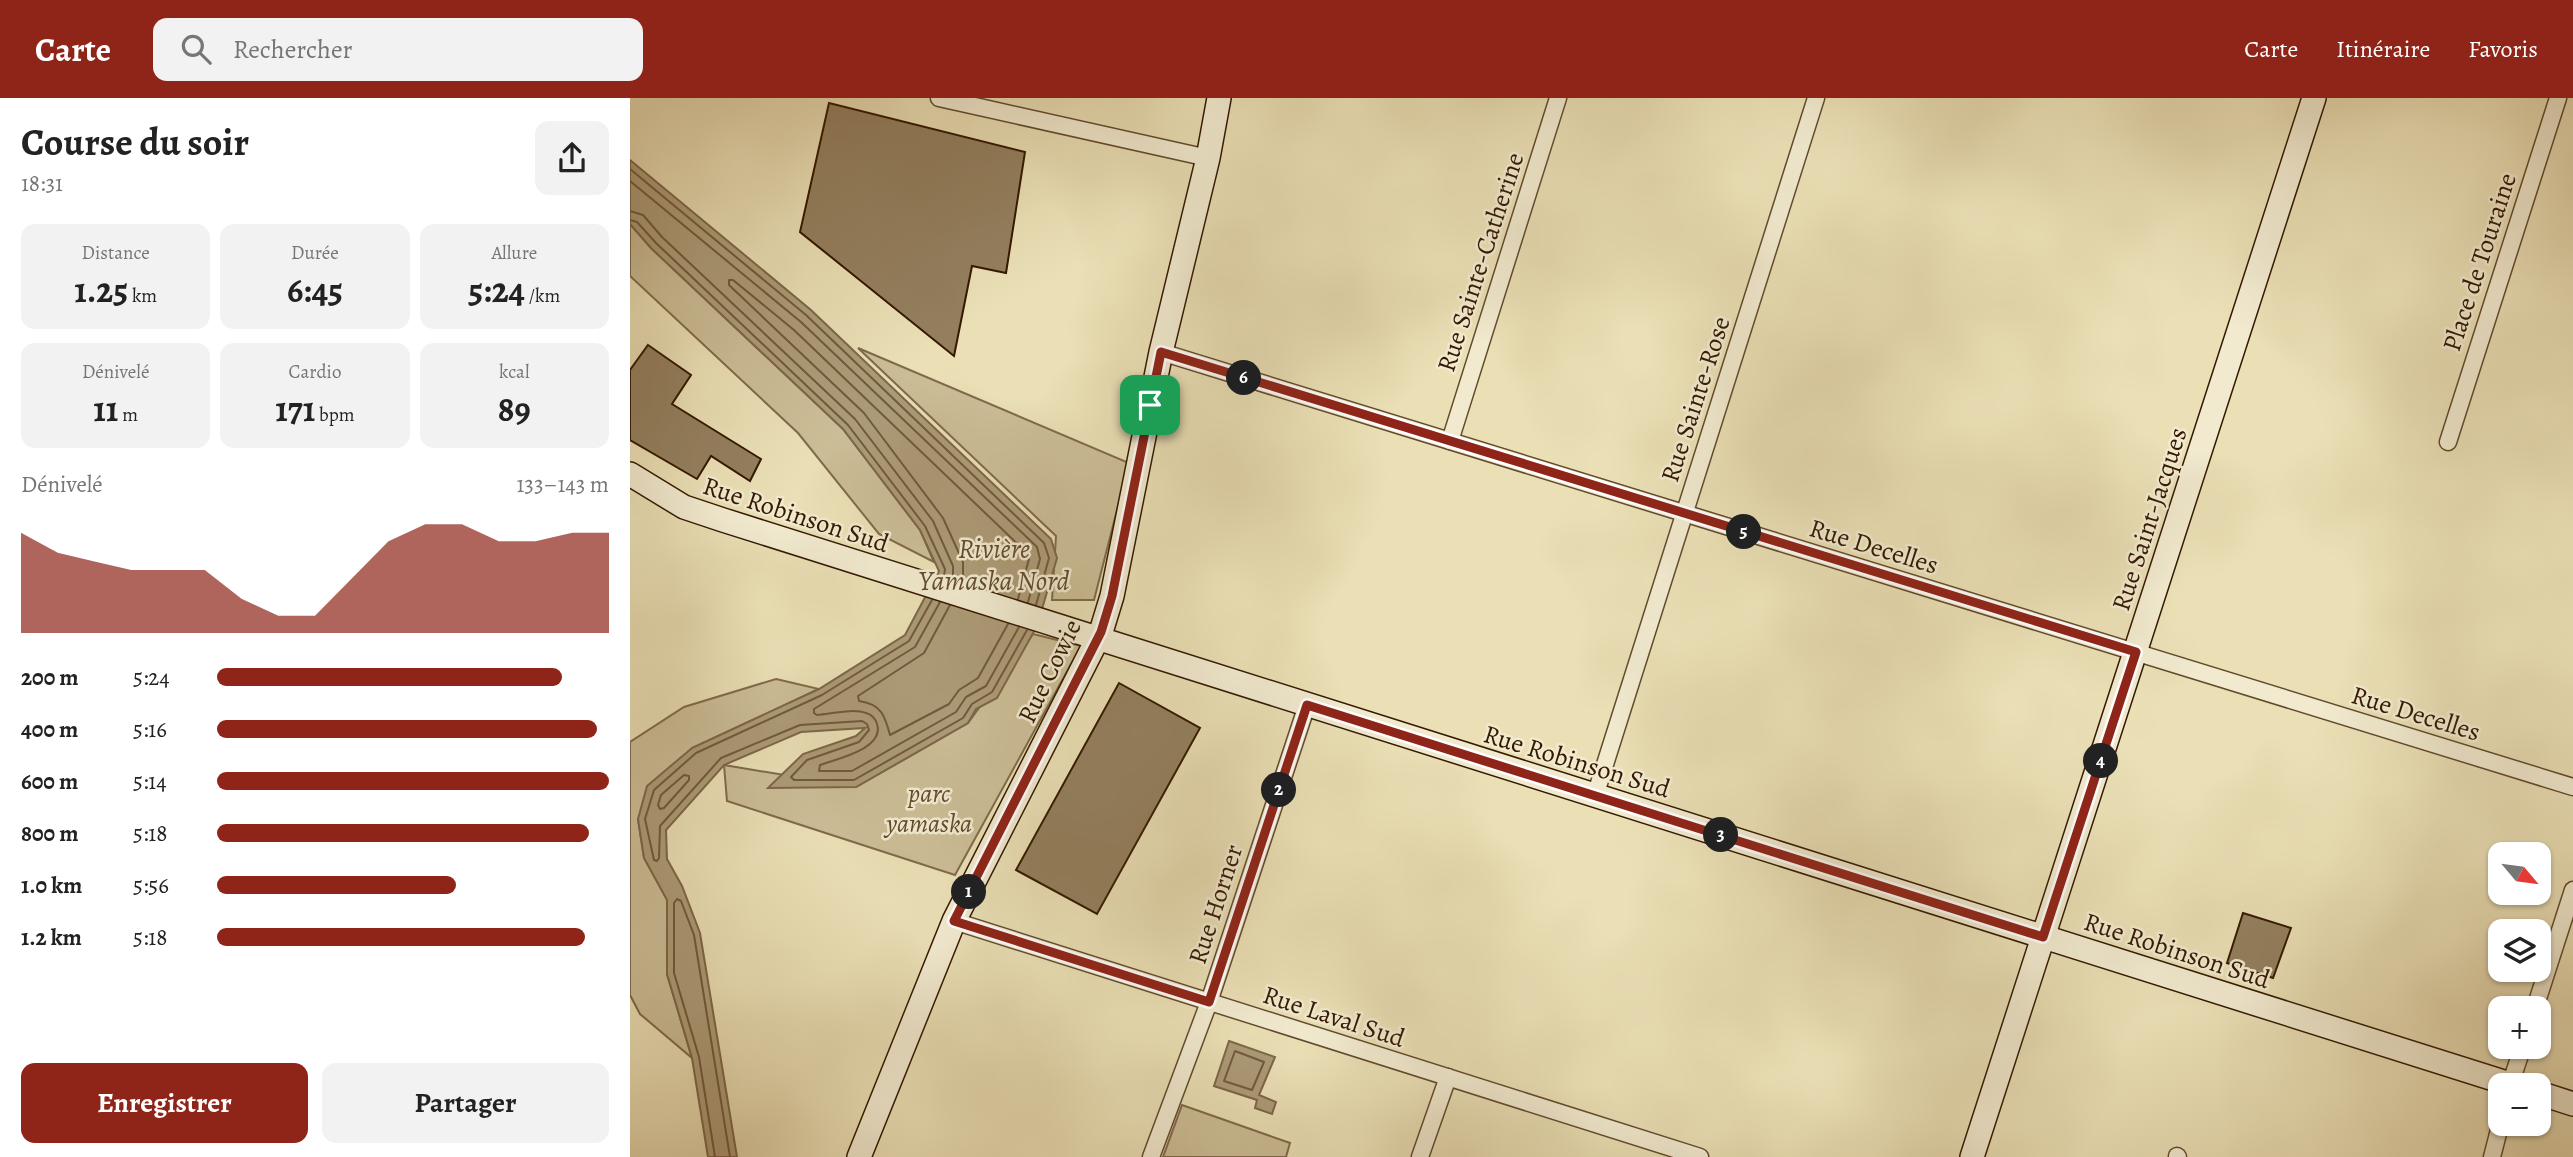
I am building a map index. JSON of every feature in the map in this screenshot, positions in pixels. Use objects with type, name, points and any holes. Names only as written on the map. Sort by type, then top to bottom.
[{"type":"street","points":[[939,98],[1208,158]]},
{"type":"street","name":"Rue Cowie","points":[[859,1157],[954,921],[1089,636],[1112,596],[1161,352],[1208,158],[1219,98]]},
{"type":"street","name":"Rue Sainte-Catherine","points":[[1450,441],[1558,98]]},
{"type":"street","name":"Rue Sainte-Rose","points":[[1595,796],[1816,98]]},
{"type":"street","name":"Rue Saint-Jacques","points":[[1972,1157],[2314,98]]},
{"type":"street","name":"Place de Touraine","points":[[2448,442],[2558,98]]},
{"type":"street","name":"Rue Decelles","points":[[1161,352],[2573,787]]},
{"type":"street","name":"Rue Robinson Sud","points":[[630,474],[684,507],[919,584],[2488,1078]]},
{"type":"street","name":"Rue Horner","points":[[1151,1157],[1209,1002],[1307,705]]},
{"type":"street","points":[[2539,996],[2573,890]]},
{"type":"street","name":"Rue Laval Sud","points":[[954,921],[1697,1157]]},
{"type":"street","points":[[1420,1157],[1448,1077]]},
{"type":"street","points":[[2551,1097],[2573,1104]]},
{"type":"street","points":[[2492,1157],[2497,1136]]},
{"type":"green space","points":[[630,224],[651,248],[843,429],[920,530],[934,562],[879,534],[798,433],[630,276]]},
{"type":"green space","points":[[858,348],[1129,463],[1094,600],[1052,600],[1056,536]]},
{"type":"green space","name":"parc yamaska","points":[[1033,634],[1081,646],[955,875],[727,801],[724,765],[856,787],[968,723]]},
{"type":"green space","points":[[776,679],[819,689],[692,748],[638,819],[644,858],[667,899],[667,974],[692,1058],[640,1014],[630,995],[630,742],[684,707]]},
{"type":"green space","points":[[1182,1105],[1290,1143],[1286,1157],[1163,1157]]},
{"type":"water","name":"Rivière Yamaska Nord","points":[[630,160],[811,310],[1051,539],[1057,558],[1037,626],[997,698],[976,709],[968,723],[856,787],[768,788],[803,754],[856,736],[865,728],[801,732],[724,765],[666,830],[667,859],[682,886],[700,933],[737,1157],[708,1157],[692,1058],[667,974],[667,900],[644,858],[638,819],[647,786],[692,748],[819,689],[905,635],[939,571],[920,530],[843,429],[651,248],[630,224]]},
{"type":"water","points":[[1229,1041],[1275,1057],[1259,1095],[1276,1102],[1272,1114],[1255,1108],[1257,1100],[1214,1086]]},
{"type":"building","points":[[829,103],[1025,152],[1006,273],[972,266],[954,356],[800,232]]},
{"type":"building","points":[[648,345],[691,375],[672,404],[761,459],[750,481],[711,456],[697,479],[630,440],[630,370]]},
{"type":"building","points":[[1119,683],[1200,728],[1097,914],[1016,870]]},
{"type":"building","points":[[2243,913],[2291,928],[2273,978],[2227,963]]},
{"type":"route","points":[[1161,352],[2136,652],[2043,937],[1307,705],[1209,1002],[954,921],[1101,632],[1112,596],[1150,405],[1161,352]]}]
